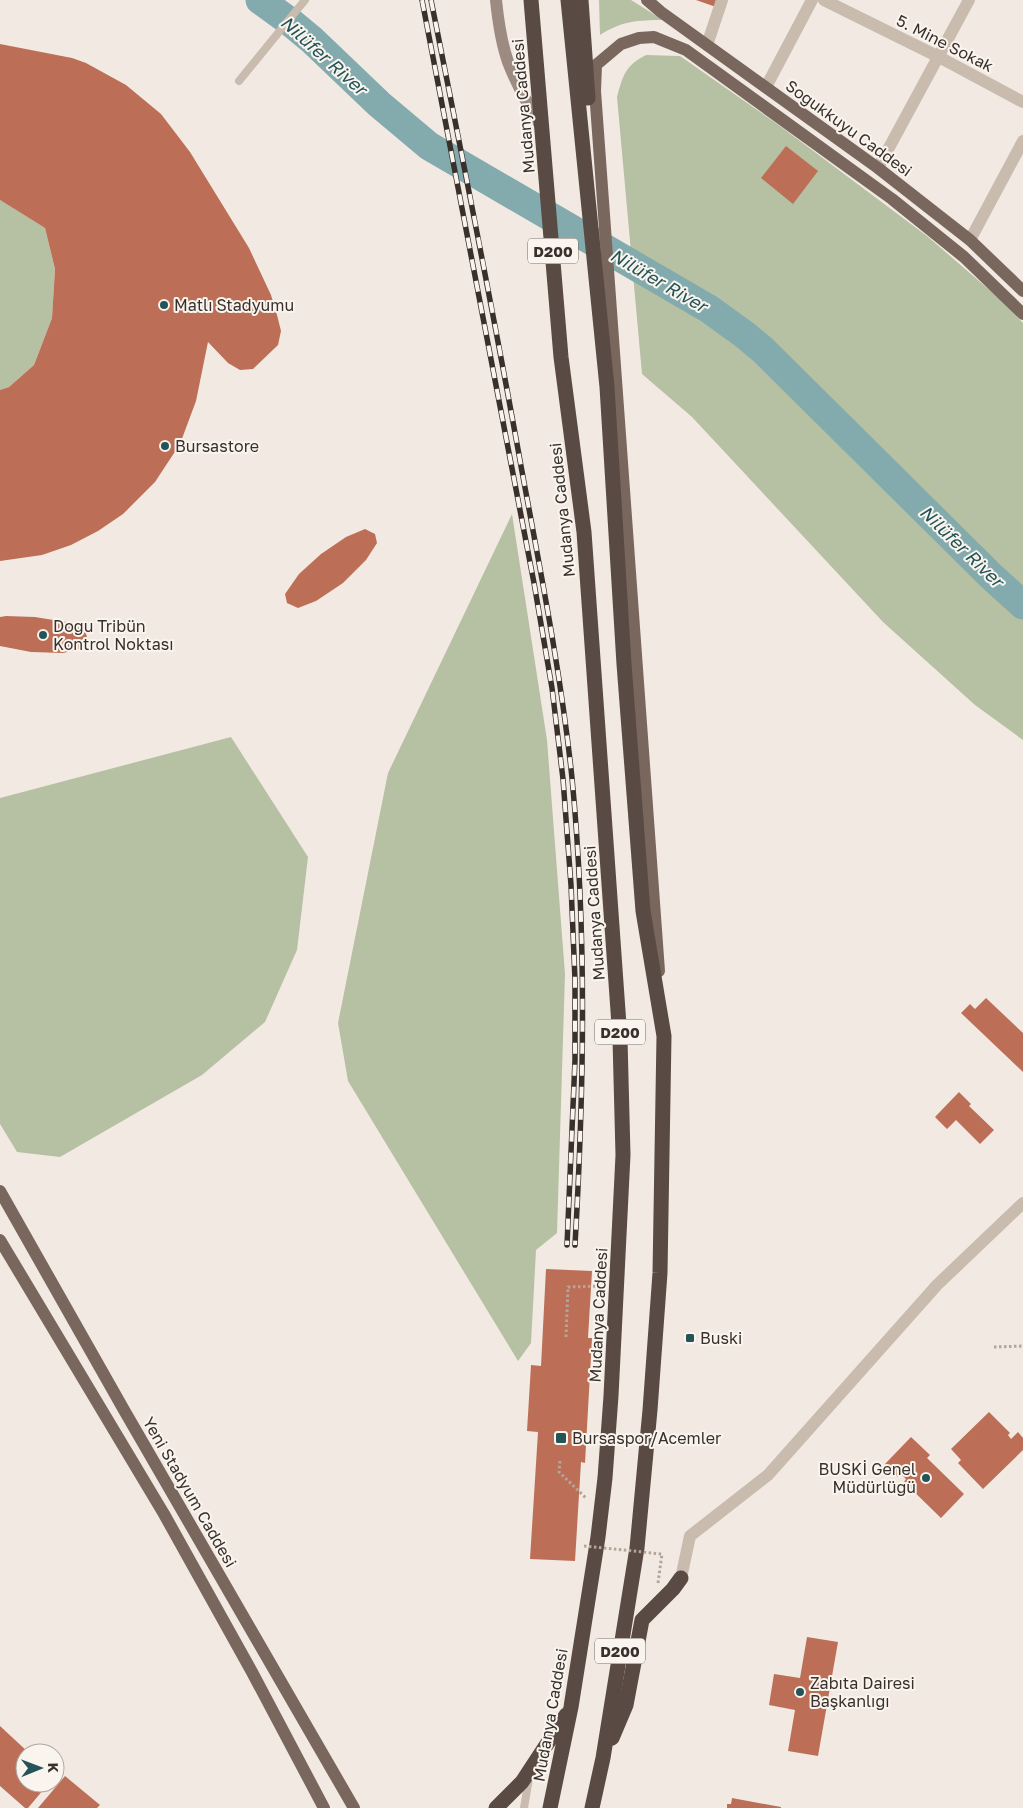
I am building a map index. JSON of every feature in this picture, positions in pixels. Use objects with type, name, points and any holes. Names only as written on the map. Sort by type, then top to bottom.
[{"type":"highway","name":"D200","points":[[568,0],[589,158],[611,387],[624,664],[643,911],[664,1036],[660,1272],[650,1410],[637,1548],[603,1756],[592,1808]]},
{"type":"highway","points":[[582,0],[589,158]]},
{"type":"highway","name":"Mudanya Caddesi","points":[[532,4],[561,357],[584,532],[620,1039],[623,1155],[605,1478],[598,1537],[570,1707],[550,1808]]},
{"type":"highway","points":[[598,1808],[603,1756],[626,1704],[642,1620],[673,1589],[681,1578]]},
{"type":"highway","points":[[496,1808],[522,1782],[570,1707]]},
{"type":"main road","points":[[496,0],[499,26],[508,61],[532,111],[543,129]]},
{"type":"main road","name":"Soğukkuyu Caddesi","points":[[647,0],[878,168],[970,240],[1023,291]]},
{"type":"main road","name":"Soğukkuyu Caddesi","points":[[611,387],[595,91],[596,65],[621,44],[639,38],[654,37],[686,50],[892,199],[964,257],[1023,314]]},
{"type":"main road","name":"Yeni Stadyum Caddesi","points":[[0,1191],[354,1808]]},
{"type":"main road","name":"Yeni Stadyum Caddesi","points":[[0,1240],[164,1514],[252,1672],[324,1808]]},
{"type":"street","points":[[707,45],[722,0]]},
{"type":"street","points":[[766,87],[812,0]]},
{"type":"street","name":"5. Mine Sokak","points":[[824,0],[939,57],[1023,102]]},
{"type":"street","points":[[878,168],[969,0]]},
{"type":"street","points":[[970,240],[1023,141]]},
{"type":"street","points":[[681,1578],[690,1536],[768,1475],[937,1285],[1023,1203]]},
{"type":"lane","points":[[239,81],[305,0]]},
{"type":"lane","points":[[524,1808],[531,1768]]},
{"type":"path","points":[[566,1337],[568,1287],[617,1286]]},
{"type":"path","points":[[994,1347],[1023,1346]]},
{"type":"path","points":[[560,1461],[560,1472],[589,1501]]},
{"type":"path","points":[[584,1546],[662,1554],[657,1589]]},
{"type":"green space","points":[[599,0],[631,0],[663,20],[630,22],[600,35]]},
{"type":"green space","points":[[646,55],[680,56],[780,126],[927,236],[1001,300],[1023,323],[1023,740],[975,705],[883,622],[692,417],[642,374],[617,97],[629,67]]},
{"type":"green space","points":[[0,200],[45,228],[55,269],[52,318],[34,365],[9,387],[0,390]]},
{"type":"green space","points":[[512,514],[547,740],[565,974],[557,1233],[536,1250],[531,1343],[518,1361],[348,1081],[338,1023],[388,773]]},
{"type":"green space","points":[[231,737],[308,857],[297,950],[265,1022],[202,1075],[60,1157],[17,1152],[0,1124],[0,798]]},
{"type":"building","points":[[696,0],[718,0],[716,7]]},
{"type":"building","name":"Matlı Stadyumu","points":[[0,44],[72,58],[86,63],[126,85],[161,114],[190,152],[249,248],[271,295],[281,331],[278,345],[253,369],[240,370],[228,363],[208,342],[196,401],[180,444],[155,482],[123,514],[98,531],[71,545],[42,555],[0,561],[0,390],[9,387],[34,365],[52,318],[55,269],[45,228],[0,200]]},
{"type":"building","points":[[786,146],[818,171],[793,204],[761,178]]},
{"type":"building","points":[[365,529],[375,534],[377,543],[366,560],[343,583],[316,601],[298,608],[287,603],[285,594],[299,574],[321,554],[346,537]]},
{"type":"building","name":"Doğu Tribün Kontrol Noktası","points":[[0,617],[35,617],[66,622],[85,630],[88,641],[83,648],[63,653],[31,652],[0,646]]},
{"type":"building","points":[[986,998],[1023,1033],[1023,1072],[961,1013],[970,1004],[975,1009]]},
{"type":"building","points":[[959,1092],[971,1104],[969,1106],[994,1130],[980,1144],[956,1120],[947,1129],[935,1117]]},
{"type":"building","points":[[546,1269],[592,1271],[588,1338],[592,1338],[585,1463],[581,1462],[575,1561],[530,1559],[538,1432],[527,1431],[531,1365],[541,1366]]},
{"type":"building","points":[[989,1412],[1010,1433],[1008,1435],[1011,1439],[1018,1432],[1023,1438],[1023,1450],[983,1489],[958,1463],[961,1460],[951,1449]]},
{"type":"building","name":"BUSKİ Genel Müdürlüğü","points":[[911,1437],[930,1455],[927,1458],[964,1494],[941,1518],[904,1482],[906,1479],[901,1474],[898,1477],[885,1464]]},
{"type":"building","name":"Zabıta Dairesi Başkanlığı","points":[[807,1637],[838,1642],[818,1756],[788,1751],[795,1710],[769,1705],[774,1674],[800,1678]]},
{"type":"building","points":[[0,1726],[18,1743],[15,1743],[15,1793],[41,1793],[28,1808],[25,1808],[0,1786]]},
{"type":"building","points":[[65,1776],[100,1805],[97,1808],[38,1808],[51,1793],[65,1793]]},
{"type":"building","points":[[732,1798],[781,1808],[727,1808],[727,1804],[731,1804]]},
{"type":"waterway","name":"Nilüfer River","points":[[260,0],[312,40],[379,104],[429,146],[709,309],[745,335],[763,350],[991,576],[1023,605]]},
{"type":"railway","points":[[422,0],[534,583],[552,688],[563,779],[571,885],[575,980],[575,1060],[567,1245]]},
{"type":"railway","points":[[431,0],[543,582],[562,699],[572,778],[577,836],[582,953],[582,1070],[575,1245]]},
{"type":"place","name":"Matlı Stadyumu","points":[[164,305]]},
{"type":"place","name":"Bursastore","points":[[165,446]]},
{"type":"place","name":"Doğu Tribün Kontrol Noktası","points":[[43,635]]},
{"type":"place","name":"Buski","points":[[690,1338]]},
{"type":"place","name":"Bursaspor/Acemler","points":[[561,1438]]},
{"type":"place","name":"BUSKİ Genel Müdürlüğü","points":[[926,1478]]},
{"type":"place","name":"Zabıta Dairesi Başkanlığı","points":[[800,1692]]}]
